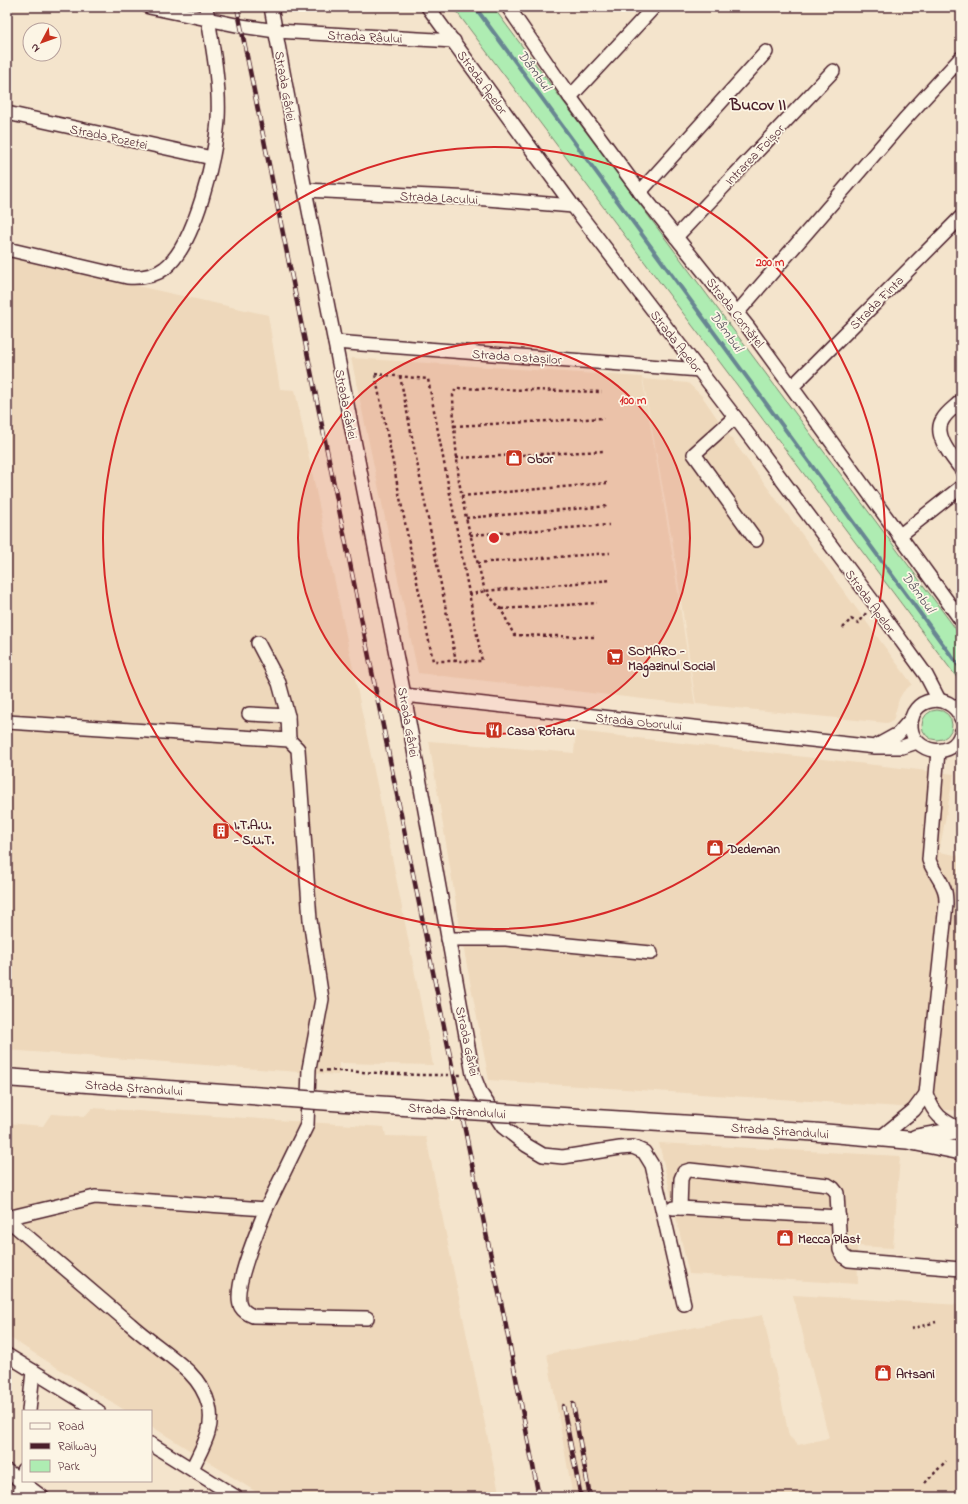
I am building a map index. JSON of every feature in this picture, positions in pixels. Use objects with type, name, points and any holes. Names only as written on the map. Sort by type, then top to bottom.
[{"type":"main road","name":"Strada Ștrandului","points":[[9,1078],[380,1105],[814,1132],[907,1140],[961,1152]]},
{"type":"main road","name":"Strada Ștrandului","points":[[907,1140],[961,1130]]},
{"type":"street","name":"Strada Râului","points":[[149,7],[207,13],[276,31],[454,41]]},
{"type":"street","name":"Strada Gârlei","points":[[272,7],[305,190],[404,695],[473,1074],[481,1094],[503,1127],[526,1145],[543,1155],[563,1157],[633,1147],[644,1152],[652,1165],[684,1304]]},
{"type":"street","name":"Strada Apelor","points":[[428,7],[573,206],[735,416],[874,603],[926,675],[940,700]]},
{"type":"street","name":"Strada Cornățel","points":[[508,7],[570,97],[640,192],[737,313],[961,620]]},
{"type":"street","points":[[570,97],[654,7]]},
{"type":"street","points":[[7,249],[127,277],[138,278],[148,276],[165,268],[179,251],[193,226],[212,158],[218,119],[218,100],[207,13]]},
{"type":"street","points":[[640,192],[766,52]]},
{"type":"street","points":[[737,313],[904,120],[961,58]]},
{"type":"street","name":"Intrarea Foișor","points":[[676,237],[833,71]]},
{"type":"street","name":"Strada Rozetei","points":[[7,114],[212,158]]},
{"type":"street","name":"Strada Lacului","points":[[305,190],[474,198],[573,206]]},
{"type":"street","name":"Strada Finta","points":[[792,387],[961,217]]},
{"type":"street","name":"Strada Ostașilor","points":[[335,342],[700,370]]},
{"type":"street","points":[[961,402],[942,419],[940,429],[942,440],[961,469]]},
{"type":"street","points":[[735,416],[694,454],[756,540]]},
{"type":"street","points":[[899,536],[961,487]]},
{"type":"street","points":[[258,643],[279,683],[288,716],[289,740]]},
{"type":"street","points":[[922,704],[926,675]]},
{"type":"street","name":"Strada Oborului","points":[[404,695],[875,747],[902,746],[917,742]]},
{"type":"street","points":[[875,747],[898,734],[912,718],[916,710],[922,704],[931,700],[940,700],[954,706],[961,718]]},
{"type":"street","points":[[249,714],[288,716]]},
{"type":"street","points":[[912,718],[911,726],[913,735],[917,742],[930,750],[949,750]]},
{"type":"street","points":[[7,722],[289,740],[298,749],[310,920],[322,999],[309,1069],[307,1125],[266,1209],[249,1253],[238,1292],[238,1299],[240,1307],[253,1316],[367,1318]]},
{"type":"street","points":[[961,736],[949,750],[929,860],[932,869],[942,884],[945,892],[946,904],[926,1094],[932,1109],[941,1120],[961,1130]]},
{"type":"street","points":[[448,939],[506,939],[651,953]]},
{"type":"street","points":[[880,1138],[914,1110],[926,1094]]},
{"type":"street","points":[[680,1208],[681,1179],[684,1172],[690,1170],[828,1185],[837,1193],[840,1250],[843,1256],[848,1260],[961,1269]]},
{"type":"street","points":[[7,1219],[95,1197],[266,1209]]},
{"type":"street","points":[[662,1210],[680,1208],[839,1217]]},
{"type":"street","points":[[7,1219],[130,1325],[179,1364],[198,1383],[209,1405],[211,1423],[205,1442],[192,1469]]},
{"type":"street","points":[[7,1355],[96,1410]]},
{"type":"street","points":[[29,1410],[33,1371]]},
{"type":"street","points":[[152,1445],[236,1497]]},
{"type":"street","points":[[7,1471],[22,1476]]},
{"type":"street","points":[[7,1480],[22,1476]]},
{"type":"street","points":[[20,1497],[22,1476]]},
{"type":"street","points":[[28,1482],[42,1497]]},
{"type":"path","points":[[375,374],[400,376],[428,379],[482,661],[433,661],[375,374]]},
{"type":"path","points":[[400,376],[456,661]]},
{"type":"path","points":[[594,637],[514,635],[501,609],[485,591],[461,496],[456,458],[453,395],[456,388],[602,392]]},
{"type":"path","points":[[454,426],[604,418]]},
{"type":"path","points":[[456,458],[605,450]]},
{"type":"path","points":[[461,496],[607,483]]},
{"type":"path","points":[[466,518],[608,506]]},
{"type":"path","points":[[470,535],[609,525]]},
{"type":"path","points":[[477,563],[610,554]]},
{"type":"path","points":[[469,595],[485,591],[611,580]]},
{"type":"path","points":[[843,628],[851,619],[859,623],[874,603]]},
{"type":"path","points":[[501,609],[597,604]]},
{"type":"path","points":[[309,1069],[419,1075],[473,1074]]},
{"type":"path","points":[[911,1329],[936,1322]]},
{"type":"path","points":[[925,1483],[946,1461]]},
{"type":"shaded area","points":[[7,257],[268,315],[280,389],[295,390],[391,852],[433,1065],[339,1063],[338,1075],[7,1050]]},
{"type":"shaded area","name":"Obor","points":[[351,358],[642,377],[670,540],[695,705],[418,673]]},
{"type":"shaded area","points":[[643,379],[688,383],[702,396],[723,427],[912,684],[903,692],[899,699],[893,721],[887,723],[696,704],[672,539]]},
{"type":"shaded area","points":[[576,731],[954,774],[939,852],[961,856],[961,1111],[489,1080],[463,945],[429,741],[574,753]]},
{"type":"shaded area","points":[[92,1108],[384,1127],[386,1136],[426,1137],[500,1497],[264,1497],[152,1427],[152,1410],[124,1410],[7,1336],[7,1123],[43,1126],[51,1114],[85,1116]]},
{"type":"shaded area","name":"Mecca Plast","points":[[659,1143],[900,1156],[893,1248],[857,1246],[858,1284],[689,1274]]},
{"type":"shaded area","points":[[793,1295],[961,1305],[961,1497],[573,1497],[547,1354],[763,1315],[789,1436],[798,1445],[829,1438]]},
{"type":"green space","points":[[453,7],[493,7],[961,636],[961,683]]},
{"type":"green space","points":[[937,710],[948,714],[952,725],[948,736],[937,740],[926,736],[922,725],[926,714]]},
{"type":"waterway","name":"Dâmbul","points":[[475,7],[961,669]]},
{"type":"railway","points":[[237,7],[504,1316],[539,1497]]},
{"type":"railway","points":[[573,1404],[590,1497]]},
{"type":"railway","points":[[563,1406],[581,1497]]},
{"type":"place","name":"Obor","points":[[514,458]]},
{"type":"place","name":"SOMARO - Magazinul Social","points":[[615,657]]},
{"type":"place","name":"Casa Rotaru","points":[[494,730]]},
{"type":"place","name":"I.T.A.U. - S.U.T.","points":[[221,831]]},
{"type":"place","name":"Dedeman","points":[[715,848]]},
{"type":"place","name":"Mecca Plast","points":[[785,1238]]},
{"type":"place","name":"Artsani","points":[[883,1373]]},
{"type":"district","name":"Bucov II","points":[[758,104]]}]
